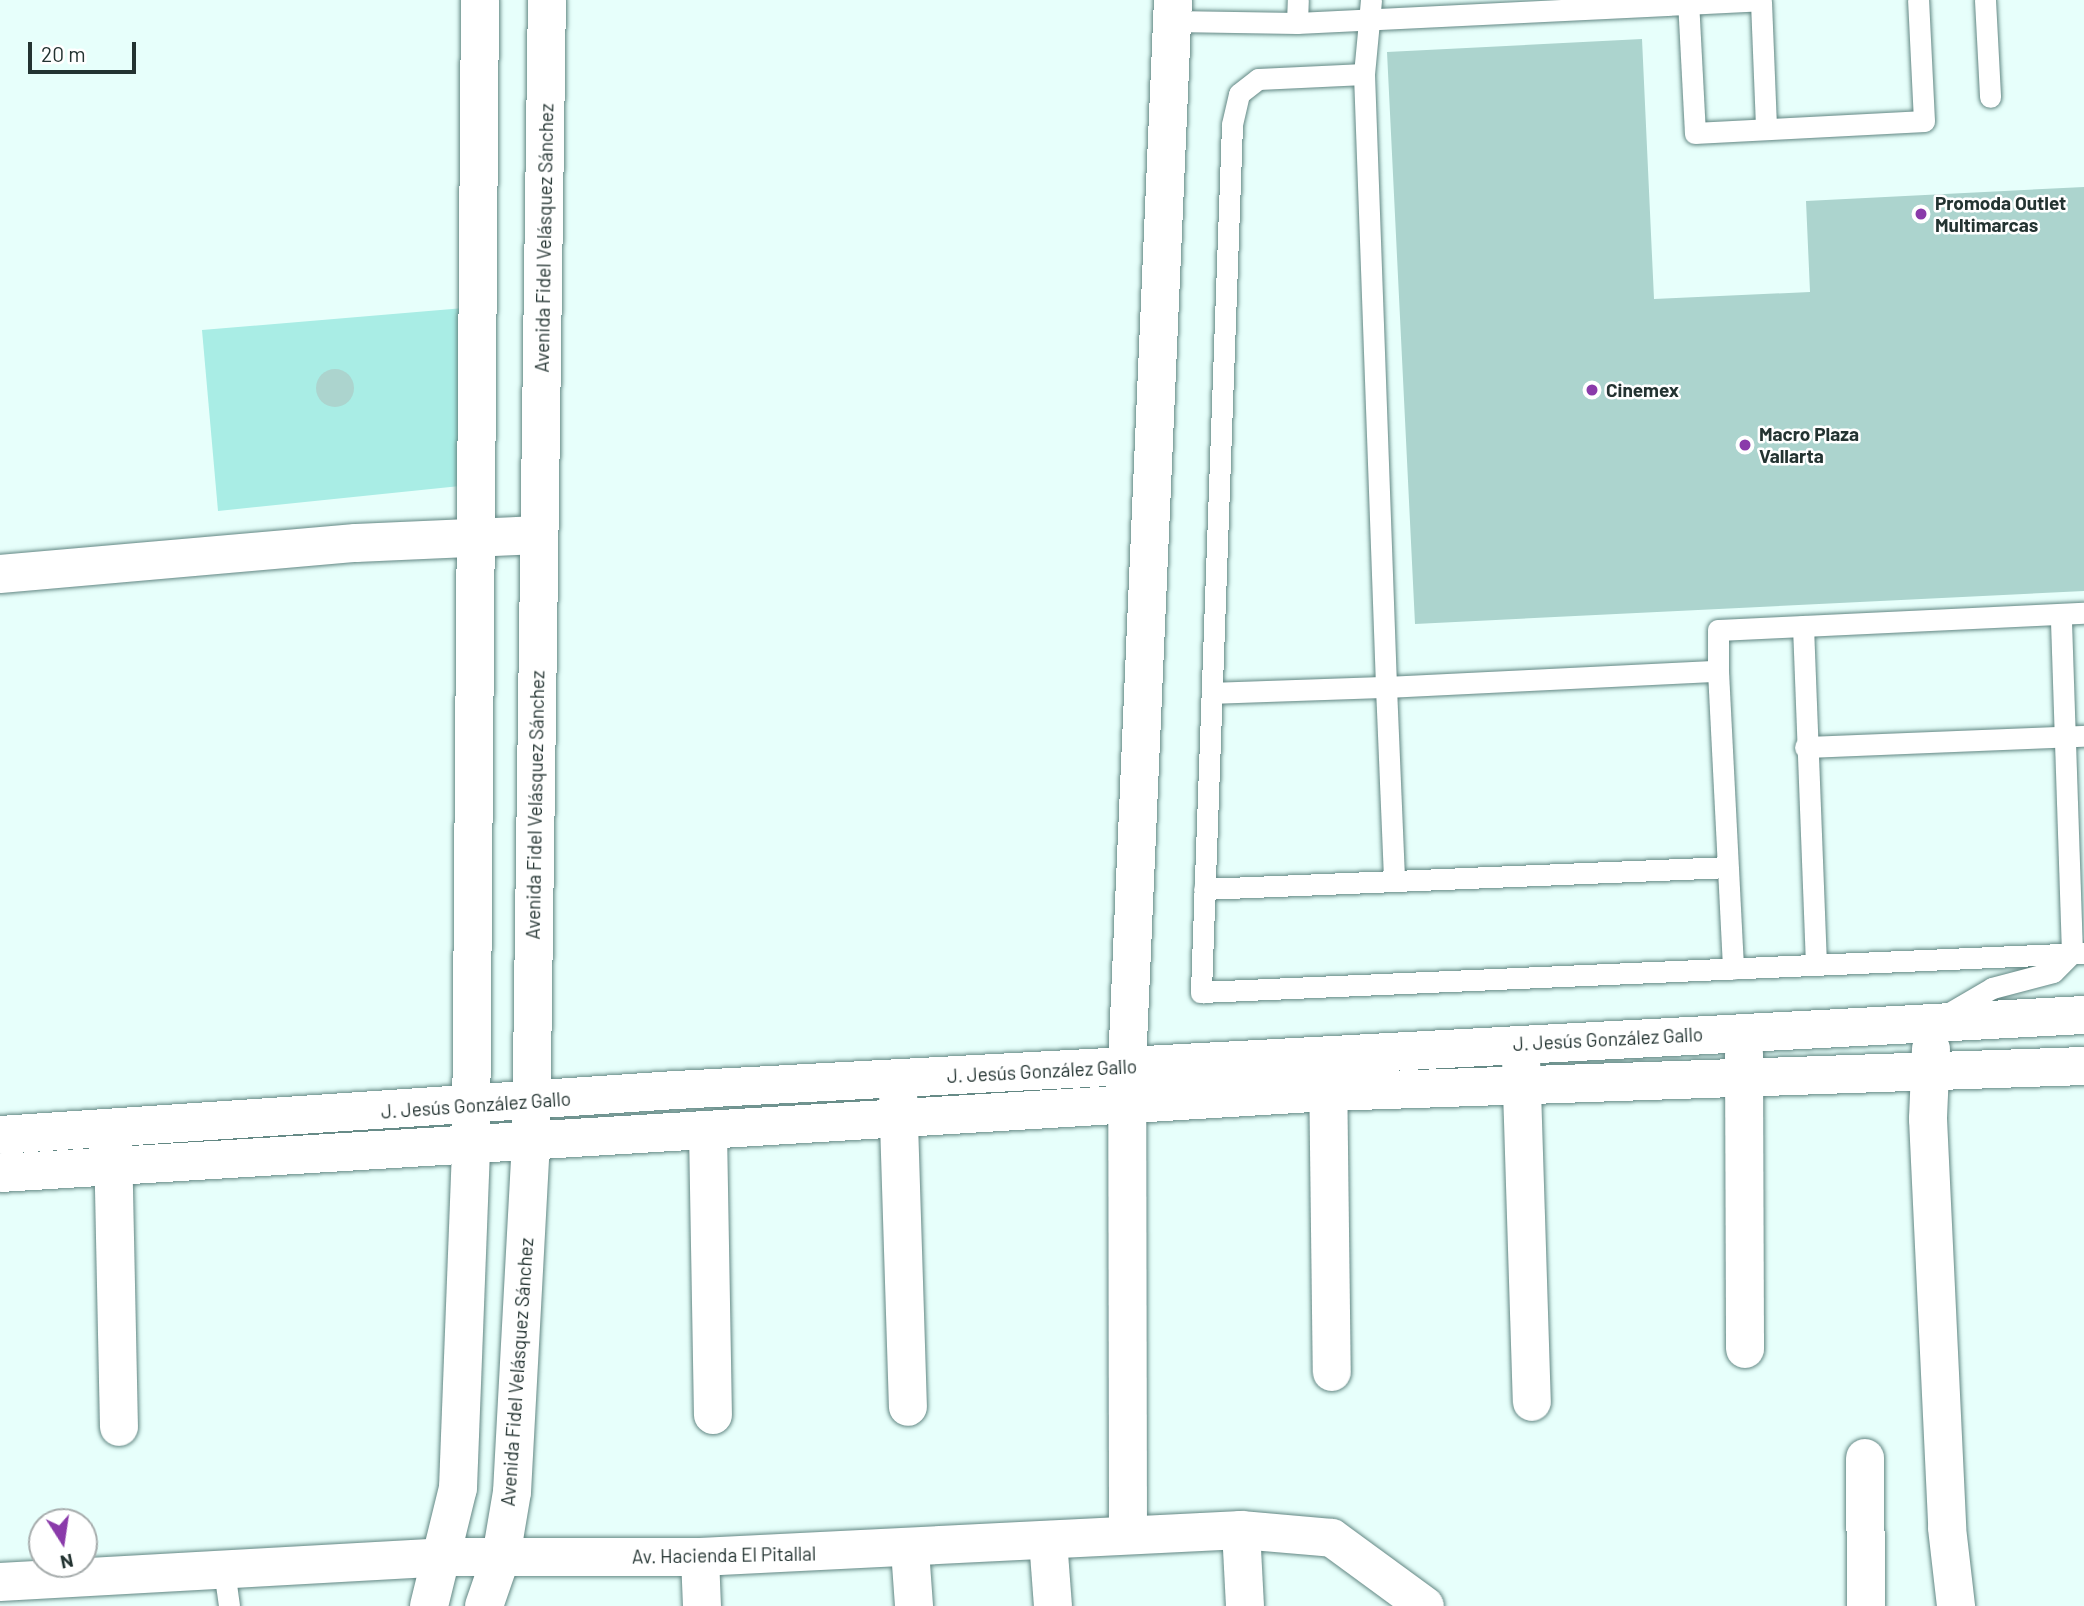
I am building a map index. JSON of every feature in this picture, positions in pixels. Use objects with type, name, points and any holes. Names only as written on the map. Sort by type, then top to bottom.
[{"type":"street","points":[[429,1606],[458,1488],[471,1144],[469,1107],[477,538],[480,0]]},
{"type":"street","name":"Avenida Fidel Velásquez Sánchez","points":[[484,1606],[501,1556],[512,1492],[531,1140],[547,0]]},
{"type":"street","points":[[1128,1533],[1127,1066],[1172,10]]},
{"type":"street","points":[[0,574],[356,543],[539,535]]},
{"type":"street","name":"J. Jesús González Gallo","points":[[0,1173],[1127,1103],[1521,1044],[2084,1015]]},
{"type":"street","points":[[1934,1023],[1929,1073],[1947,1528],[1956,1606]]},
{"type":"street","points":[[1744,1031],[1745,1349]]},
{"type":"street","points":[[1521,1044],[1532,1402]]},
{"type":"street","name":"J. Jesús González Gallo","points":[[0,1135],[1127,1066],[1523,1085],[2084,1066]]},
{"type":"street","points":[[1328,1074],[1332,1372]]},
{"type":"street","points":[[898,1078],[908,1407]]},
{"type":"street","points":[[113,1129],[119,1427]]},
{"type":"street","points":[[708,1131],[713,1415]]},
{"type":"street","points":[[1866,1458],[1866,1606]]},
{"type":"street","points":[[1241,1530],[1244,1606]]},
{"type":"street","name":"Av. Hacienda El Pitallal","points":[[0,1582],[227,1588],[443,1557],[700,1557],[910,1550],[1128,1533],[1241,1530],[1332,1538],[1425,1606]]},
{"type":"street","points":[[1048,1540],[1054,1606]]},
{"type":"street","points":[[910,1550],[914,1606]]},
{"type":"street","points":[[700,1557],[702,1606]]},
{"type":"lane","points":[[1297,23],[1298,0]]},
{"type":"lane","points":[[1688,1],[1695,133],[1924,121],[1918,0]]},
{"type":"lane","points":[[1986,0],[1990,97]]},
{"type":"lane","points":[[1172,10],[1297,23],[1371,8],[1760,1],[1766,129]]},
{"type":"lane","points":[[1371,8],[1364,74],[1394,881]]},
{"type":"lane","points":[[1364,74],[1258,79],[1239,94],[1232,125],[1201,992],[2078,953]]},
{"type":"lane","points":[[1733,969],[1718,629],[2084,613]]},
{"type":"lane","points":[[2061,614],[2074,736],[2078,953]]},
{"type":"lane","points":[[1803,626],[1805,747],[1816,965]]},
{"type":"lane","points":[[1212,693],[1718,671]]},
{"type":"lane","points":[[1805,747],[2074,736]]},
{"type":"lane","points":[[1204,889],[1728,867]]},
{"type":"lane","points":[[1934,1023],[1974,995],[2053,972],[2078,953]]},
{"type":"shaded area","points":[[464,308],[460,486],[218,511],[202,330]]},
{"type":"building","name":"Macro Plaza Vallarta","points":[[1642,39],[1654,299],[1810,292],[1806,201],[2084,187],[2084,591],[1415,624],[1387,52]]},
{"type":"building","points":[[335,369],[348,375],[354,388],[348,401],[335,407],[322,401],[316,388],[322,375]]},
{"type":"place","name":"Promoda Outlet Multimarcas","points":[[1921,214]]},
{"type":"place","name":"Cinemex","points":[[1592,390]]},
{"type":"place","name":"Macro Plaza Vallarta","points":[[1745,445]]}]
